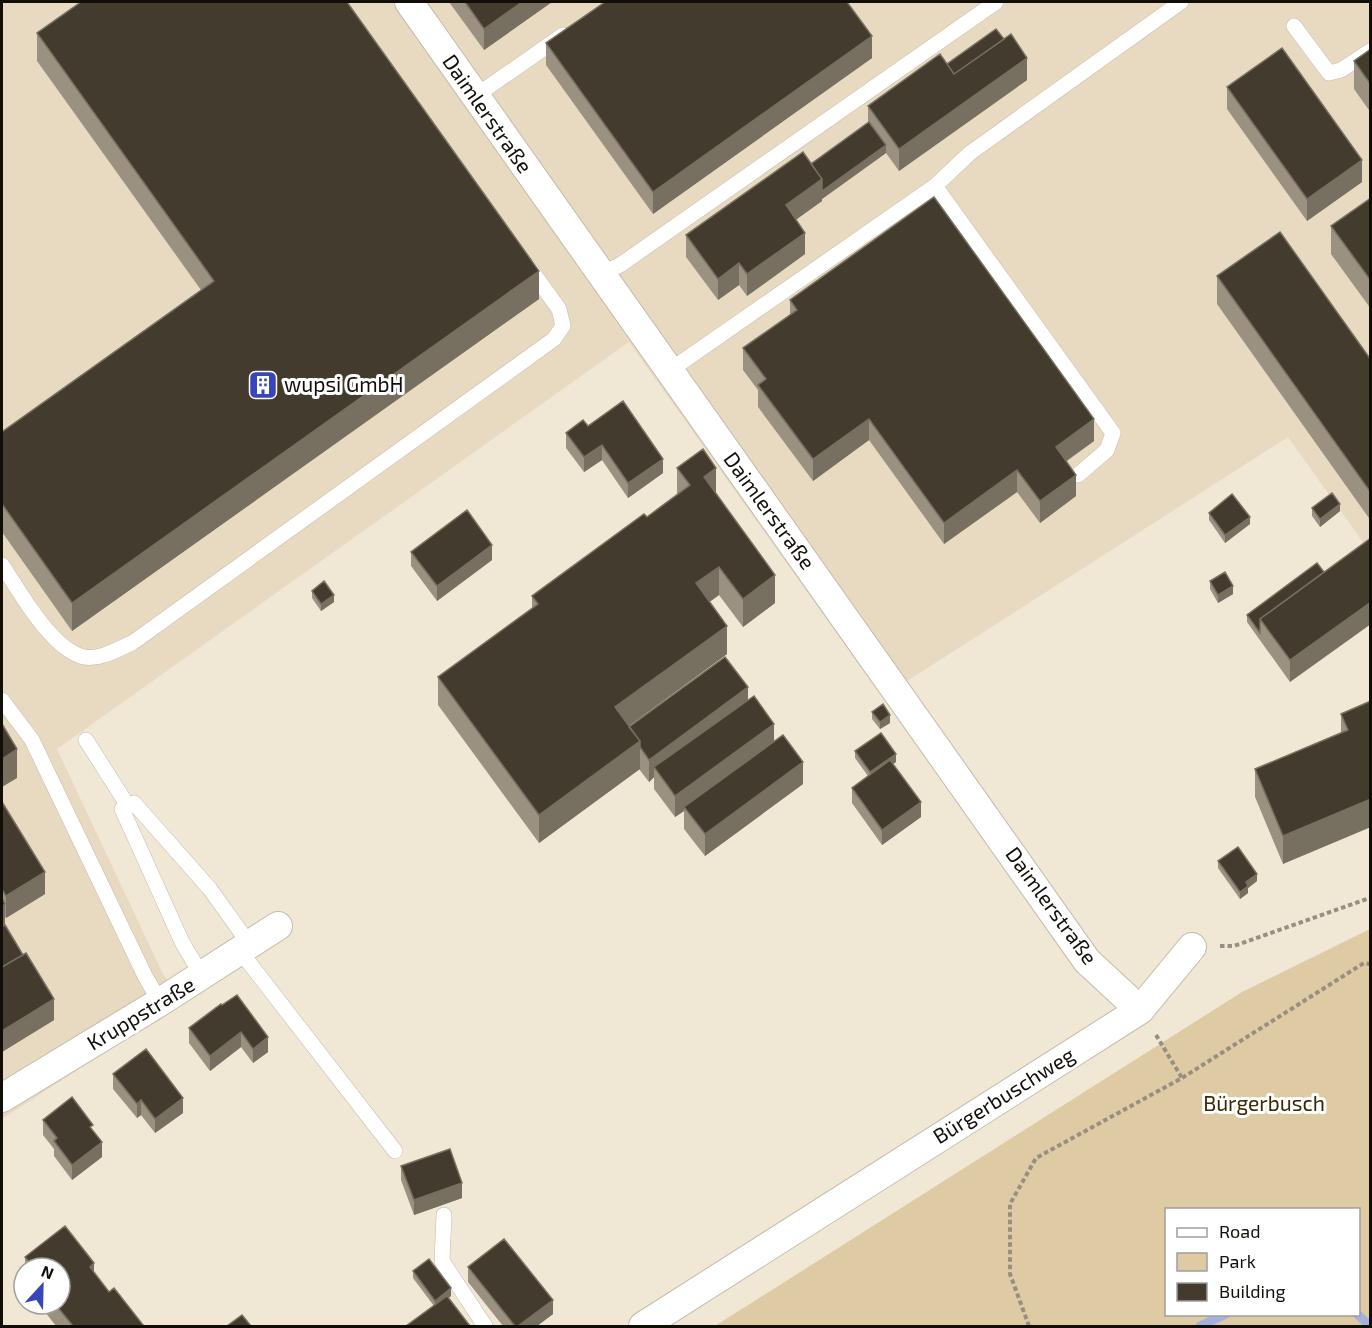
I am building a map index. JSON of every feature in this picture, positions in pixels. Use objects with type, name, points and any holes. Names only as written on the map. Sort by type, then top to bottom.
[{"type":"street","name":"Daimlerstraße","points":[[409,2],[1087,961],[1140,1010]]},
{"type":"street","name":"Kruppstraße","points":[[2,1098],[202,976],[278,926]]},
{"type":"street","name":"Bürgerbuschweg","points":[[643,1326],[1140,1010],[1192,947]]},
{"type":"lane","points":[[600,274],[620,265],[996,2]]},
{"type":"lane","points":[[669,371],[935,186],[970,153],[1181,2]]},
{"type":"lane","points":[[1294,26],[1329,73],[1341,70],[1371,51]]},
{"type":"lane","points":[[474,97],[571,29]]},
{"type":"lane","points":[[935,186],[1113,433],[1107,450],[1078,475]]},
{"type":"lane","points":[[2,566],[52,638],[68,651],[85,657],[107,654],[132,642],[554,339],[563,326],[559,309],[518,251]]},
{"type":"lane","points":[[2,700],[32,740],[144,976],[160,1002]]},
{"type":"lane","points":[[86,740],[128,806]]},
{"type":"lane","points":[[202,976],[182,942],[122,809],[134,802],[210,890],[245,948],[395,1151]]},
{"type":"lane","points":[[444,1215],[442,1261],[485,1326]]},
{"type":"path","points":[[1192,947],[1234,946],[1371,898]]},
{"type":"path","points":[[1029,1326],[1010,1274],[1010,1204],[1036,1158],[1182,1078],[1364,963],[1371,964]]},
{"type":"path","points":[[1140,1010],[1182,1078]]},
{"type":"shaded area","points":[[2,2],[1370,2],[1370,552],[1288,437],[882,697],[629,342],[57,749],[162,972],[181,1003],[2,1119]]},
{"type":"green space","name":"Bürgerbusch","points":[[1370,929],[1370,1326],[715,1326],[1242,992]]},
{"type":"building","name":"wupsi GmbH","points":[[81,2],[347,2],[539,271],[72,603],[2,504],[2,432],[214,281],[37,33]]},
{"type":"building","points":[[465,2],[522,2],[484,29]]},
{"type":"building","points":[[605,2],[847,2],[872,36],[653,192],[546,43]]},
{"type":"building","points":[[996,29],[1004,39],[954,74],[947,64]]},
{"type":"building","points":[[1011,34],[1027,58],[899,149],[868,106],[940,54],[954,74]]},
{"type":"building","points":[[1282,48],[1362,160],[1307,199],[1227,87]]},
{"type":"building","points":[[1371,49],[1371,85],[1354,61]]},
{"type":"building","points":[[869,122],[886,145],[822,191],[822,179],[811,164]]},
{"type":"building","points":[[803,152],[822,179],[786,205],[805,233],[747,274],[739,263],[718,279],[686,235]]},
{"type":"building","points":[[934,197],[1094,419],[1056,447],[1076,475],[1040,501],[1017,470],[944,523],[869,419],[813,459],[758,385],[766,379],[743,348],[797,310],[790,300]]},
{"type":"building","points":[[1371,198],[1371,281],[1331,226]]},
{"type":"building","points":[[1280,232],[1371,360],[1371,493],[1217,276]]},
{"type":"building","points":[[623,401],[663,459],[628,483],[602,445],[584,457],[566,433],[583,420],[588,426]]},
{"type":"building","points":[[703,449],[716,468],[704,477],[775,575],[743,599],[719,567],[696,583],[727,626],[615,707],[640,741],[539,815],[438,677],[538,604],[532,596],[644,514],[647,517],[690,485],[677,468]]},
{"type":"building","points":[[1332,493],[1340,504],[1320,519],[1312,508]]},
{"type":"building","points":[[1232,494],[1250,517],[1225,535],[1209,513]]},
{"type":"building","points":[[467,510],[492,545],[437,586],[411,552]]},
{"type":"building","points":[[1371,538],[1371,602],[1290,660],[1260,619]]},
{"type":"building","points":[[1317,563],[1324,572],[1260,619],[1260,633],[1247,615]]},
{"type":"building","points":[[1225,572],[1233,586],[1218,595],[1210,581]]},
{"type":"building","points":[[324,581],[334,595],[321,604],[312,591]]},
{"type":"building","points":[[725,657],[748,687],[649,760],[640,747],[640,741],[629,727]]},
{"type":"building","points":[[754,696],[774,724],[675,796],[654,767]]},
{"type":"building","points":[[1371,701],[1371,799],[1283,836],[1255,769],[1348,730],[1341,714]]},
{"type":"building","points":[[883,704],[890,715],[880,722],[872,712]]},
{"type":"building","points":[[2,724],[17,749],[2,759]]},
{"type":"building","points":[[881,733],[896,754],[870,772],[855,751]]},
{"type":"building","points":[[783,735],[803,762],[705,834],[684,807]]},
{"type":"building","points":[[890,760],[921,802],[882,830],[852,788]]},
{"type":"building","points":[[2,802],[45,872],[6,896],[2,889]]},
{"type":"building","points":[[1238,847],[1257,874],[1246,882],[1248,886],[1240,892],[1218,861]]},
{"type":"building","points":[[5,925],[23,955],[2,967],[2,927]]},
{"type":"building","points":[[26,953],[54,999],[2,1031],[2,967]]},
{"type":"building","points":[[237,995],[268,1037],[253,1049],[241,1032],[210,1056],[189,1028]]},
{"type":"building","points":[[146,1049],[183,1098],[155,1119],[141,1100],[137,1104],[113,1074]]},
{"type":"building","points":[[72,1097],[93,1125],[90,1127],[102,1142],[72,1165],[54,1141],[57,1138],[43,1120]]},
{"type":"building","points":[[450,1149],[462,1183],[414,1200],[401,1166]]},
{"type":"building","points":[[65,1226],[94,1263],[90,1267],[109,1292],[114,1288],[143,1325],[73,1326],[65,1316],[72,1316],[72,1256],[26,1256]]},
{"type":"building","points":[[504,1239],[553,1300],[518,1326],[515,1326],[468,1267]]},
{"type":"building","points":[[429,1259],[451,1288],[435,1301],[413,1271]]},
{"type":"building","points":[[447,1296],[470,1326],[406,1326]]},
{"type":"building","points":[[242,1315],[251,1326],[227,1326]]},
{"type":"waterway","points":[[1200,1326],[1222,1316]]},
{"type":"waterway","points":[[1359,1316],[1370,1326]]},
{"type":"place","name":"wupsi GmbH","points":[[263,385]]}]
